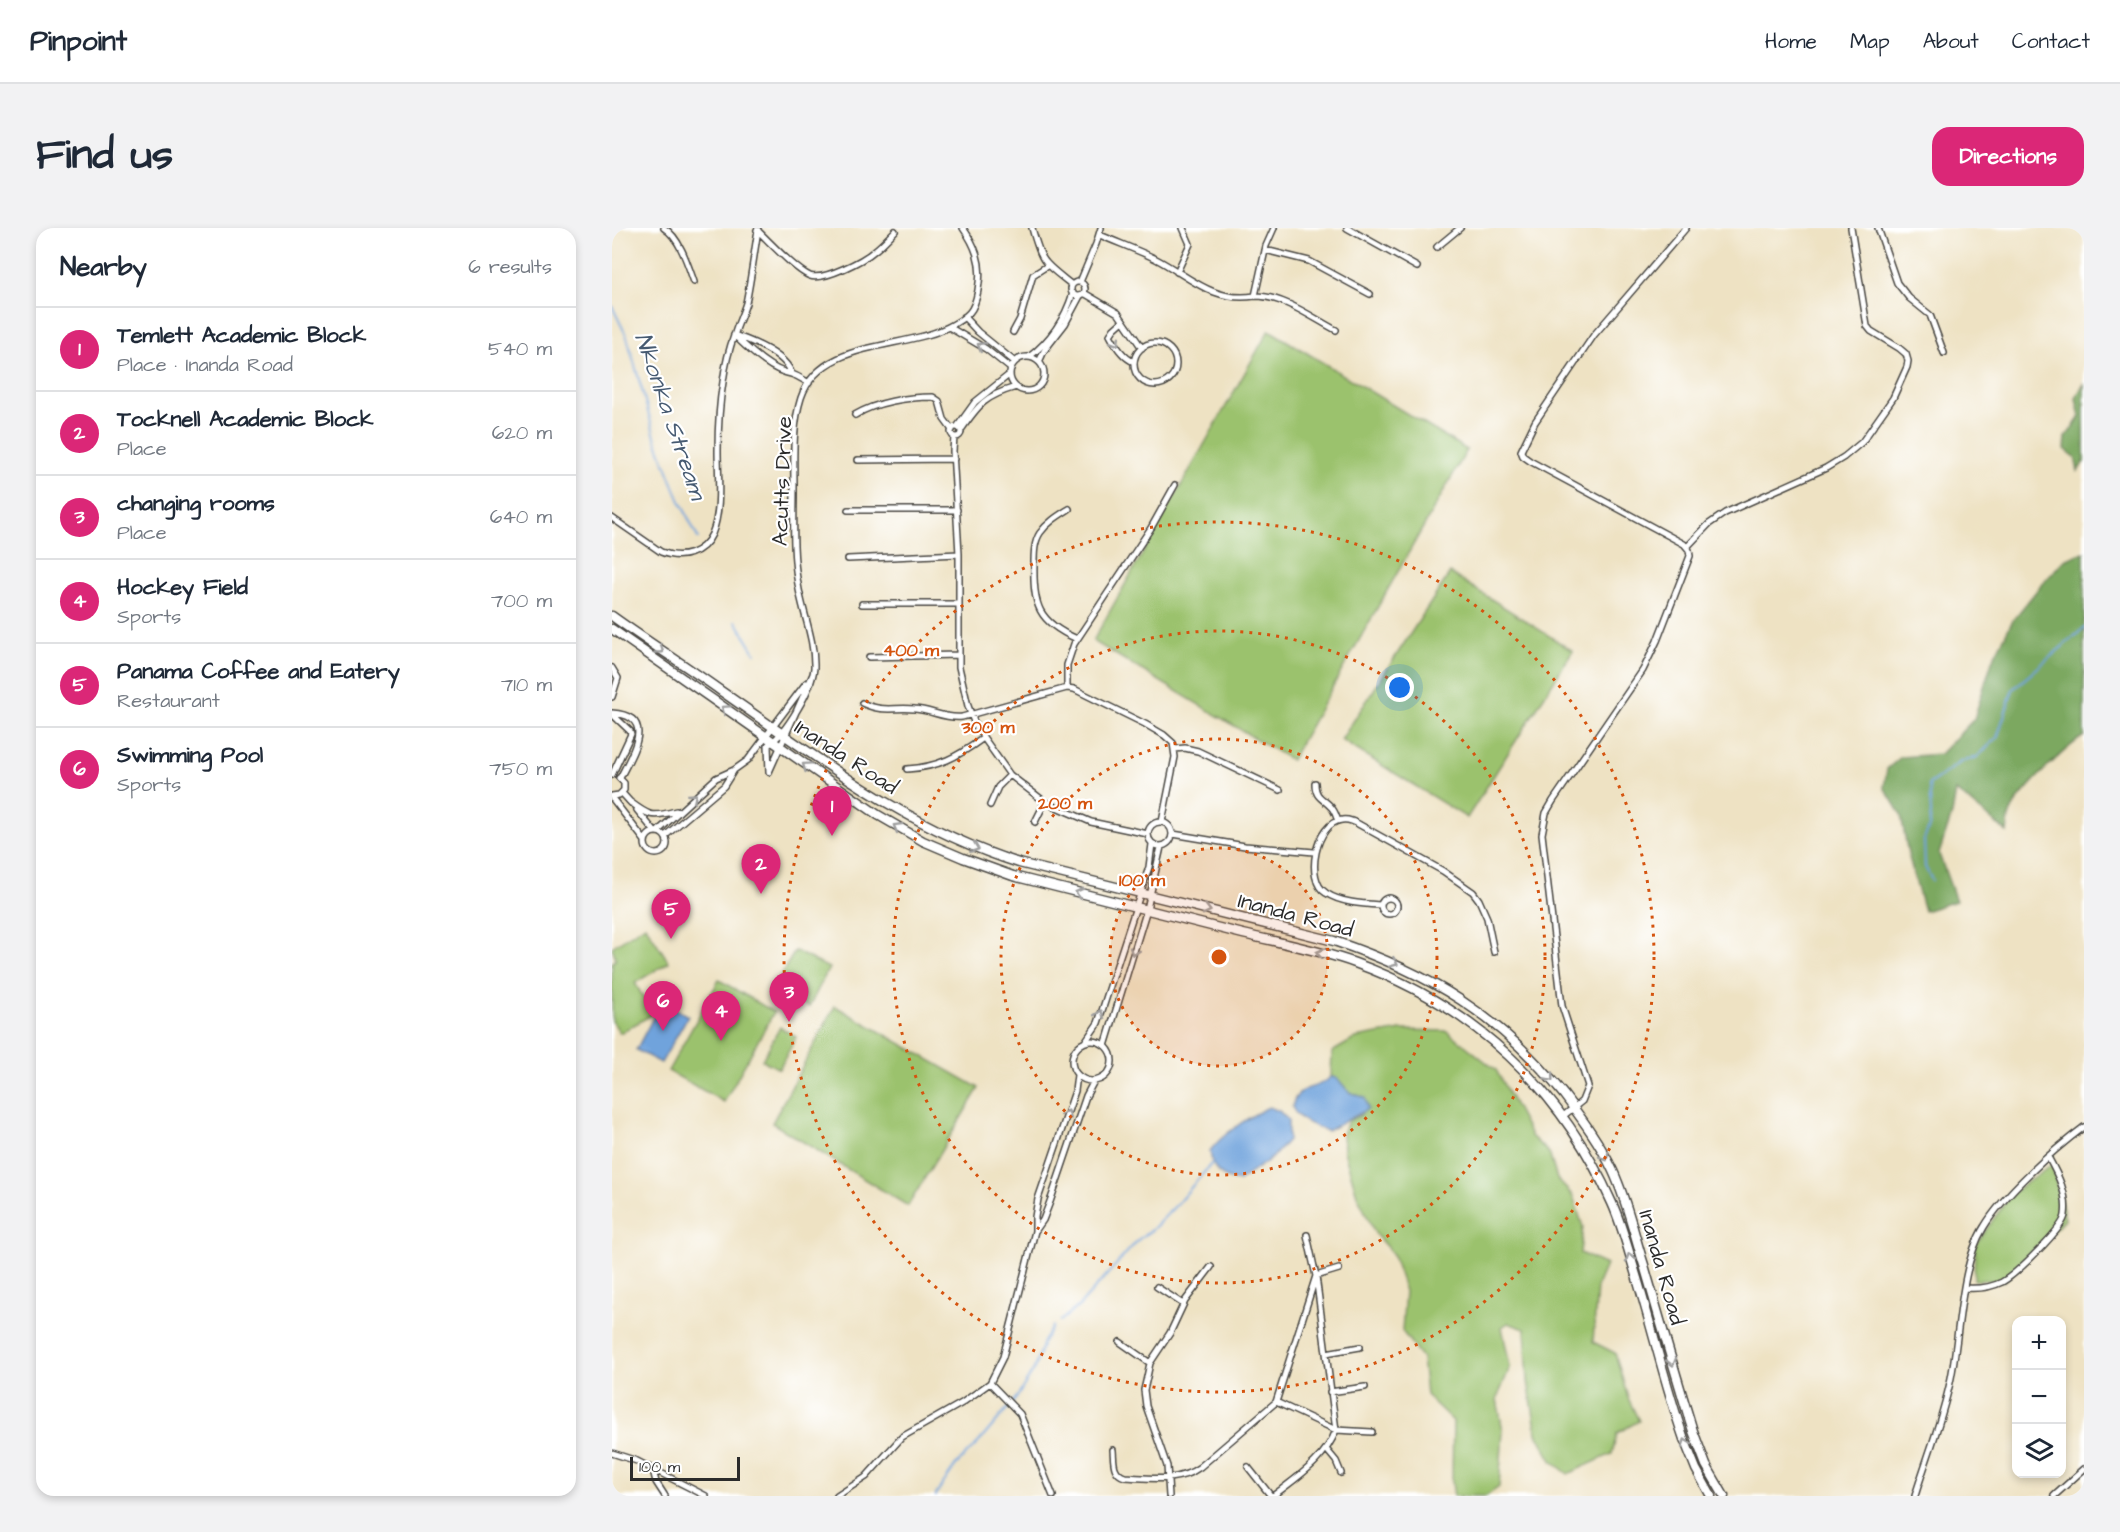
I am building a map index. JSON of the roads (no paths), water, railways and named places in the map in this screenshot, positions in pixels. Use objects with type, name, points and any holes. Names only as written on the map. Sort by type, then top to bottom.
[{"type":"main road","name":"Inanda Road","points":[[612,616],[780,733],[908,816],[966,844],[1019,863],[1334,941],[1410,970],[1452,993],[1505,1033],[1537,1063],[1574,1107],[1601,1148],[1622,1194],[1693,1431],[1706,1465],[1724,1496]]},
{"type":"main road","name":"Inanda Road","points":[[612,629],[878,815],[924,841],[1013,876],[1335,957],[1409,986],[1449,1009],[1499,1046],[1540,1087],[1581,1142],[1613,1205],[1678,1420],[1694,1462],[1711,1496]]},
{"type":"street","points":[[664,228],[672,230],[694,282]]},
{"type":"street","name":"Acutts Drive","points":[[772,742],[806,696],[813,674],[812,646],[797,583],[794,520],[795,438],[801,398],[809,383],[823,367],[843,357],[886,344],[925,336],[949,327],[971,311],[976,299],[980,268],[973,244],[963,228]]},
{"type":"street","points":[[1032,228],[1039,254],[1047,266],[1072,285]]},
{"type":"street","points":[[1177,272],[1190,244],[1183,228]]},
{"type":"street","points":[[1255,296],[1265,250],[1274,228]]},
{"type":"street","points":[[1347,228],[1417,267]]},
{"type":"street","points":[[1437,247],[1460,228]]},
{"type":"street","points":[[1562,1117],[1585,1096],[1588,1086],[1562,1006],[1542,834],[1544,824],[1553,801],[1643,670],[1657,641],[1690,553],[1687,547],[1530,461],[1523,456],[1521,451],[1536,422],[1594,335],[1686,228]]},
{"type":"street","points":[[1687,547],[1709,524],[1725,513],[1826,468],[1844,457],[1862,442],[1893,398],[1908,361],[1906,354],[1899,348],[1871,331],[1867,326],[1851,228]]},
{"type":"street","points":[[1878,228],[1898,283],[1909,298],[1930,315],[1944,353]]},
{"type":"street","points":[[757,229],[802,271],[815,277],[823,277],[861,260],[895,231]]},
{"type":"street","points":[[612,518],[661,552],[669,555],[684,556],[694,552],[706,542],[715,523],[720,408],[724,374],[745,305],[757,229]]},
{"type":"street","points":[[1072,285],[1080,282],[1100,231],[1151,256],[1198,286],[1216,293],[1244,297],[1255,296],[1283,302],[1336,330]]},
{"type":"street","points":[[1265,250],[1309,261],[1370,294]]},
{"type":"street","points":[[1013,332],[1020,319],[1033,275],[1047,266]]},
{"type":"street","points":[[1039,362],[1082,294],[1085,287],[1080,282]]},
{"type":"street","points":[[1029,357],[1054,332],[1073,294],[1072,285]]},
{"type":"street","points":[[1073,294],[1082,294],[1115,311],[1142,348]]},
{"type":"street","points":[[964,317],[978,332],[1015,362]]},
{"type":"street","points":[[1123,321],[1111,331],[1110,335],[1123,354],[1134,362]]},
{"type":"street","points":[[949,327],[986,349],[1010,371],[1016,387],[1021,390],[1032,390],[1041,383],[1044,372],[1039,362],[1029,357],[1015,362],[1010,371],[975,402],[957,429]]},
{"type":"street","points":[[734,335],[752,353],[783,372],[791,372],[809,383]]},
{"type":"street","points":[[734,335],[757,343],[788,364],[791,372]]},
{"type":"street","points":[[1153,343],[1170,350],[1175,361],[1174,373],[1166,382],[1160,385],[1148,384],[1138,376],[1134,362],[1137,353],[1142,348],[1153,343]]},
{"type":"street","points":[[957,429],[990,396],[1016,387]]},
{"type":"street","points":[[855,415],[869,407],[881,404],[933,397],[939,400],[944,419],[957,429],[960,436],[954,437],[959,554],[958,655],[970,715],[982,739],[1010,775],[1045,802],[1091,822],[1148,834]]},
{"type":"street","points":[[858,460],[954,459]]},
{"type":"street","points":[[1067,688],[1067,665],[1077,639],[1147,534],[1175,485]]},
{"type":"street","points":[[1069,509],[1051,521],[1038,536],[1034,587],[1036,604],[1042,615],[1055,628],[1077,639]]},
{"type":"street","points":[[848,510],[957,510]]},
{"type":"street","points":[[848,559],[959,554]]},
{"type":"street","points":[[862,604],[958,604]]},
{"type":"street","points":[[869,657],[958,655]]},
{"type":"street","points":[[612,668],[618,678],[612,697]]},
{"type":"street","points":[[772,742],[768,745],[769,772],[813,674]]},
{"type":"street","points":[[645,841],[648,835],[656,832],[716,778],[734,770],[748,760],[813,674]]},
{"type":"street","points":[[862,703],[876,710],[916,709],[951,718],[970,715],[1067,688],[1089,696],[1161,733],[1171,741],[1175,749],[1173,767],[1161,822]]},
{"type":"street","points":[[612,713],[631,734],[612,776],[620,778],[624,783],[622,793]]},
{"type":"street","points":[[612,713],[623,715],[633,721],[640,733],[620,778]]},
{"type":"street","points":[[908,769],[933,766],[958,756],[982,739]]},
{"type":"street","points":[[1175,749],[1185,748],[1198,751],[1280,790]]},
{"type":"street","points":[[665,836],[724,786],[734,770]]},
{"type":"street","points":[[990,805],[998,787],[1010,775]]},
{"type":"street","points":[[1315,783],[1320,799],[1331,807],[1338,820]]},
{"type":"street","points":[[622,793],[656,832],[665,836],[666,848],[658,854],[648,850],[645,841],[612,797],[622,793]]},
{"type":"street","points":[[629,801],[652,816],[678,811]]},
{"type":"street","points":[[1035,822],[1045,802]]},
{"type":"street","points":[[1381,905],[1350,901],[1326,893],[1317,882],[1314,852],[1326,830],[1338,820],[1360,825],[1443,871],[1473,892],[1486,918],[1494,951]]},
{"type":"street","points":[[1105,1046],[1147,909],[1145,894],[1152,844],[1148,834],[1151,826],[1161,822]]},
{"type":"street","points":[[1085,1042],[1098,1023],[1136,907],[1145,894],[1161,847],[1169,843],[1173,834],[1170,827],[1161,822]]},
{"type":"street","points":[[1173,834],[1245,846],[1314,852]]},
{"type":"street","points":[[1152,844],[1161,847]]},
{"type":"street","points":[[1096,1041],[1105,1046],[1112,1058],[1112,1064],[1106,1076],[1094,1081],[1082,1079],[1073,1070],[1072,1056],[1079,1045],[1085,1042],[1096,1041]]},
{"type":"street","points":[[837,1496],[866,1477],[902,1437],[962,1403],[990,1383],[1003,1357],[1035,1231],[1038,1199],[1075,1091],[1077,1075]]},
{"type":"street","points":[[1035,1231],[1043,1220],[1086,1096],[1094,1081]]},
{"type":"street","points":[[1915,1496],[1951,1379],[1971,1254],[1984,1226],[2009,1196],[2048,1157],[2084,1127]]},
{"type":"street","points":[[1053,1152],[1065,1157]]},
{"type":"street","points":[[1965,1288],[1987,1287],[2009,1278],[2065,1220],[2064,1192],[2048,1157]]},
{"type":"street","points":[[1038,1199],[1049,1203]]},
{"type":"street","points":[[1248,1467],[1272,1496],[1304,1472],[1326,1449],[1336,1430],[1321,1308],[1307,1235]]},
{"type":"street","points":[[1169,1496],[1167,1466],[1146,1406],[1144,1390],[1150,1363],[1170,1333],[1183,1304],[1211,1267]]},
{"type":"street","points":[[1316,1276],[1339,1269]]},
{"type":"street","points":[[1113,1450],[1114,1468],[1119,1475],[1168,1479],[1193,1472],[1276,1402],[1316,1276]]},
{"type":"street","points":[[1157,1287],[1183,1304]]},
{"type":"street","points":[[1306,1307],[1321,1308]]},
{"type":"street","points":[[1120,1342],[1150,1363]]},
{"type":"street","points":[[1326,1353],[1360,1347]]},
{"type":"street","points":[[990,1383],[1024,1420],[1035,1455],[1053,1496]]},
{"type":"street","points":[[1330,1392],[1365,1388]]},
{"type":"street","points":[[1276,1402],[1336,1430],[1372,1432]]},
{"type":"street","points":[[1326,1449],[1336,1461],[1341,1473]]},
{"type":"street","points":[[612,1453],[706,1496]]},
{"type":"street","points":[[2054,1496],[2084,1469]]},
{"type":"street","points":[[653,1470],[656,1482],[665,1496]]},
{"type":"water","points":[[662,1001],[688,1016],[661,1063],[636,1050]]},
{"type":"water","points":[[1331,1077],[1337,1078],[1349,1092],[1365,1098],[1368,1109],[1327,1131],[1303,1120],[1292,1107],[1295,1099],[1303,1090],[1325,1082]]},
{"type":"water","points":[[1269,1107],[1279,1111],[1288,1120],[1288,1140],[1273,1157],[1239,1181],[1222,1175],[1215,1168],[1210,1151],[1221,1138],[1237,1126]]},
{"type":"waterway","name":"Nkonka Stream","points":[[612,306],[627,337],[656,440],[679,499],[698,538]]},
{"type":"waterway","name":"Nkonka Stream","points":[[736,621],[755,653]]},
{"type":"waterway","points":[[1932,880],[1925,867],[1924,840],[1931,813],[1929,784],[1961,762],[1977,757],[1997,738],[2013,689],[2084,628]]},
{"type":"waterway","points":[[1060,1321],[1079,1306],[1139,1239],[1153,1229],[1177,1204],[1212,1163]]},
{"type":"waterway","points":[[936,1496],[956,1465],[1017,1397],[1034,1369],[1043,1342],[1053,1326]]},
{"type":"place","name":"Temlett Academic Block","points":[[832,836]]},
{"type":"place","name":"Tocknell Academic Block","points":[[761,894]]},
{"type":"place","name":"Panama Coffee and Eatery","points":[[671,939]]},
{"type":"place","name":"changing rooms","points":[[789,1022]]},
{"type":"place","name":"Swimming Pool","points":[[663,1031]]},
{"type":"place","name":"Hockey Field","points":[[721,1041]]}]
